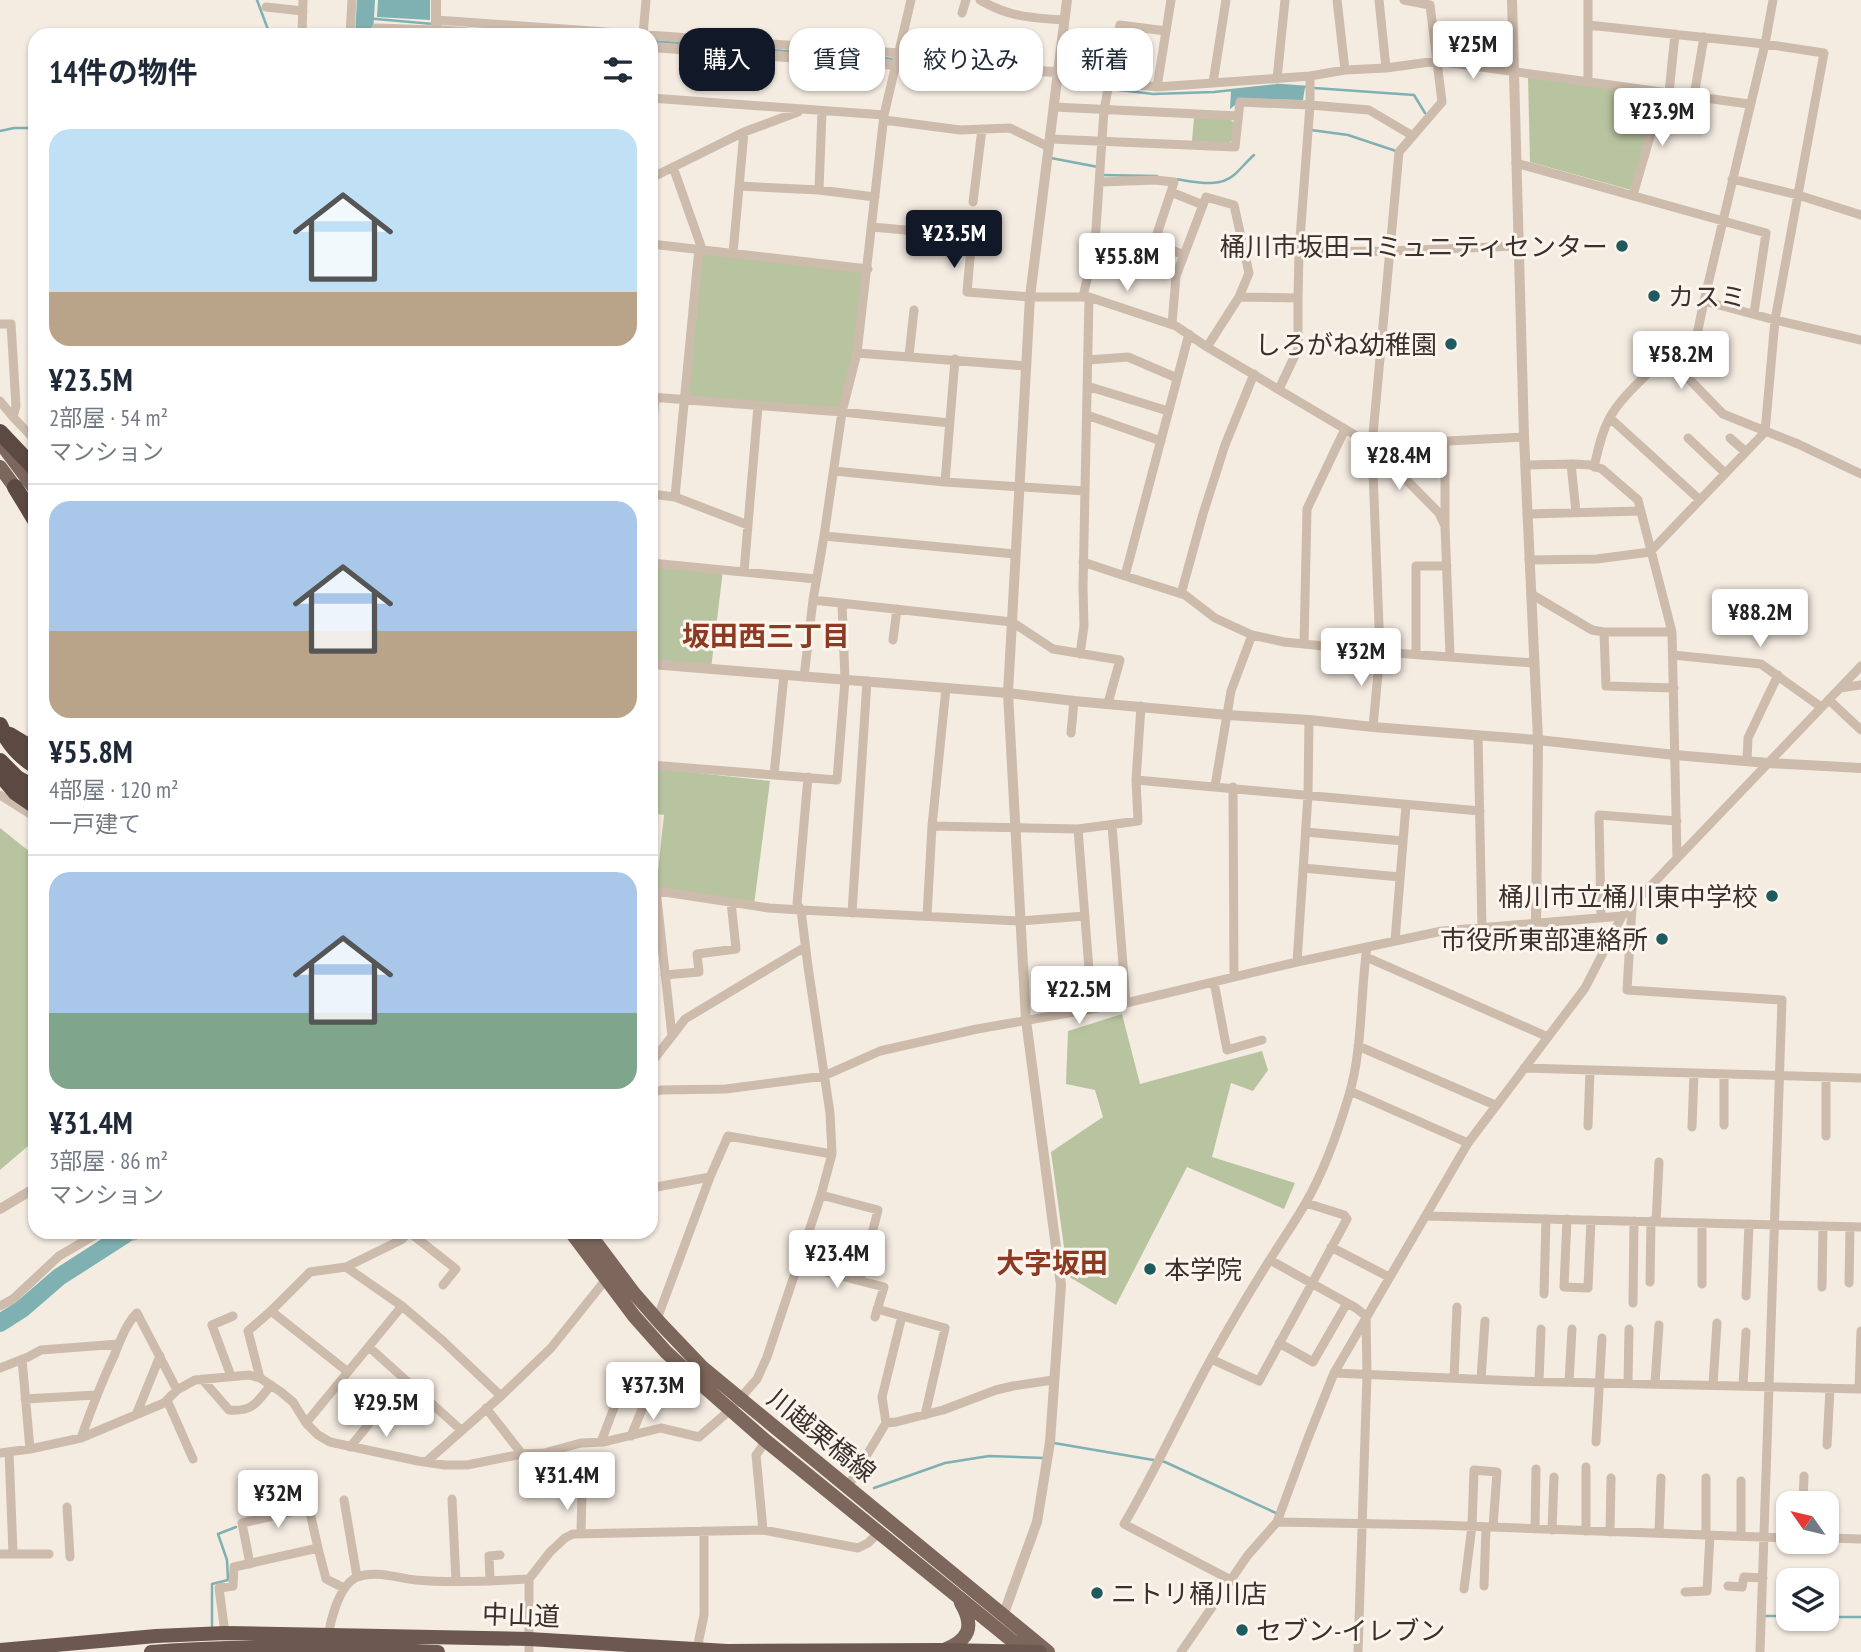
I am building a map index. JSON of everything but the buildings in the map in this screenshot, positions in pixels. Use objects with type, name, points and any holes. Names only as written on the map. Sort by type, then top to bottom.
[{"type":"highway","points":[[0,432],[28,462]]},
{"type":"highway","points":[[15,487],[28,508]]},
{"type":"highway","points":[[0,724],[9,734],[28,746]]},
{"type":"highway","points":[[0,724],[5,737],[28,761]]},
{"type":"highway","points":[[0,761],[17,778],[28,784]]},
{"type":"highway","points":[[0,774],[16,793],[28,801]]},
{"type":"highway","name":"中山道","points":[[0,1650],[156,1636],[225,1633],[328,1645],[438,1652]]},
{"type":"highway","name":"中山道","points":[[151,1652],[328,1645],[1040,1652]]},
{"type":"main road","points":[[0,442],[28,480]]},
{"type":"main road","points":[[0,467],[28,505]]},
{"type":"main road","name":"川越栗橋線","points":[[576,1239],[646,1331],[675,1360],[847,1488],[1048,1652]]},
{"type":"main road","name":"川越栗橋線","points":[[594,1239],[634,1292],[766,1441],[1026,1652]]},
{"type":"main road","points":[[944,1650],[962,1641],[969,1628],[965,1610],[957,1597]]},
{"type":"street","points":[[302,28],[303,0]]},
{"type":"street","points":[[351,28],[352,0]]},
{"type":"street","points":[[376,28],[436,28],[436,0]]},
{"type":"street","points":[[644,28],[646,0]]},
{"type":"street","points":[[804,677],[842,412],[857,353],[884,117],[911,0]]},
{"type":"street","points":[[962,13],[966,0]]},
{"type":"street","points":[[980,0],[1003,13],[1027,18],[1064,20]]},
{"type":"street","points":[[1063,28],[1067,0]]},
{"type":"street","points":[[1157,87],[1171,0]]},
{"type":"street","points":[[1213,83],[1226,0]]},
{"type":"street","points":[[1277,79],[1285,0]]},
{"type":"street","points":[[1337,0],[1345,69]]},
{"type":"street","points":[[1378,0],[1386,68]]},
{"type":"street","points":[[1373,727],[1380,652],[1372,445],[1399,152],[1442,102],[1430,5],[1404,0]]},
{"type":"street","points":[[1512,0],[1524,437],[1538,740],[1536,924]]},
{"type":"street","points":[[1588,0],[1588,81]]},
{"type":"street","points":[[1688,378],[1773,0]]},
{"type":"street","points":[[267,6],[303,11]]},
{"type":"street","points":[[1530,560],[1597,559],[1650,552],[1765,432],[1775,320],[1824,52],[1588,24]]},
{"type":"street","points":[[1119,28],[1120,25],[1143,28]]},
{"type":"street","points":[[1153,29],[1166,31]]},
{"type":"street","points":[[1633,195],[1666,92],[1675,34]]},
{"type":"street","points":[[658,35],[1057,72]]},
{"type":"street","points":[[1695,96],[1704,37]]},
{"type":"street","points":[[658,47],[898,59]]},
{"type":"street","points":[[1153,87],[1277,79],[1345,69],[1386,68],[1437,61],[1749,104]]},
{"type":"street","points":[[1279,390],[1298,349],[1299,253],[1310,76]]},
{"type":"street","points":[[1003,1616],[1037,1521],[1050,1442],[1060,1316],[1061,1285],[1026,1020],[1008,693],[1030,298],[1057,81]]},
{"type":"street","points":[[1080,654],[1084,626],[1088,360],[1086,297],[1095,243],[1107,91]]},
{"type":"street","points":[[658,99],[884,117],[960,130],[1010,128],[1049,143],[1103,140],[1235,148],[1240,103],[1310,105],[1369,110],[1413,136]]},
{"type":"street","points":[[1054,107],[1238,116]]},
{"type":"street","points":[[658,174],[744,132],[803,110]]},
{"type":"street","points":[[819,190],[822,111]]},
{"type":"street","points":[[973,202],[982,129]]},
{"type":"street","points":[[733,253],[744,132]]},
{"type":"street","points":[[1516,163],[1766,233],[1754,313]]},
{"type":"street","points":[[673,167],[700,249],[675,497]]},
{"type":"street","points":[[1732,179],[1798,195],[1861,215]]},
{"type":"street","points":[[1100,182],[1174,182],[1154,243],[1184,255]]},
{"type":"street","points":[[739,186],[819,190],[875,197]]},
{"type":"street","points":[[1171,192],[1203,205]]},
{"type":"street","points":[[1172,324],[1176,276],[1206,197],[1234,205],[1249,273],[1239,297],[1208,347]]},
{"type":"street","points":[[872,227],[972,236],[967,292],[1030,298],[1086,297],[1172,324],[1372,445],[1439,513],[1445,526]]},
{"type":"street","points":[[658,245],[868,269]]},
{"type":"street","points":[[1299,253],[1518,246]]},
{"type":"street","points":[[1239,297],[1298,298]]},
{"type":"street","points":[[1704,301],[1861,340]]},
{"type":"street","points":[[909,356],[914,310]]},
{"type":"street","points":[[0,324],[11,324],[16,406],[13,417]]},
{"type":"street","points":[[1125,576],[1188,334]]},
{"type":"street","points":[[857,353],[1026,366]]},
{"type":"street","points":[[1088,360],[1128,357],[1177,379]]},
{"type":"street","points":[[945,482],[955,359]]},
{"type":"street","points":[[1594,467],[1601,437],[1610,418],[1660,361],[1688,378],[1723,414],[1798,444],[1861,474]]},
{"type":"street","points":[[1181,594],[1225,445],[1254,374]]},
{"type":"street","points":[[1087,386],[1168,411]]},
{"type":"street","points":[[658,397],[950,423]]},
{"type":"street","points":[[0,401],[28,433]]},
{"type":"street","points":[[744,572],[758,406]]},
{"type":"street","points":[[1087,415],[1161,440]]},
{"type":"street","points":[[1610,418],[1700,500]]},
{"type":"street","points":[[1304,643],[1307,509],[1345,429]]},
{"type":"street","points":[[1372,445],[1524,437]]},
{"type":"street","points":[[1688,438],[1725,473]]},
{"type":"street","points":[[1730,438],[1746,452]]},
{"type":"street","points":[[1445,441],[1450,656]]},
{"type":"street","points":[[1525,465],[1571,464],[1602,469],[1638,500],[1672,632],[1677,858]]},
{"type":"street","points":[[1571,464],[1576,512]]},
{"type":"street","points":[[834,471],[945,482],[1085,491]]},
{"type":"street","points":[[658,495],[675,497],[748,525]]},
{"type":"street","points":[[1527,514],[1640,511]]},
{"type":"street","points":[[824,536],[1016,554]]},
{"type":"street","points":[[1083,562],[1185,595],[1215,618],[1252,635],[1284,642],[1380,652],[1534,663]]},
{"type":"street","points":[[658,565],[816,579]]},
{"type":"street","points":[[1416,654],[1416,566],[1447,566]]},
{"type":"street","points":[[1531,594],[1592,630],[1672,632]]},
{"type":"street","points":[[813,600],[1012,622],[1053,649],[1120,660],[1108,704]]},
{"type":"street","points":[[658,766],[837,780],[845,680],[842,603]]},
{"type":"street","points":[[893,640],[897,609]]},
{"type":"street","points":[[1604,632],[1606,686],[1674,688]]},
{"type":"street","points":[[1215,786],[1231,691],[1252,635]]},
{"type":"street","points":[[1674,655],[1761,664],[1821,707]]},
{"type":"street","points":[[658,665],[1008,693],[1768,763],[1861,768]]},
{"type":"street","points":[[1181,1652],[1248,1555],[1277,1522],[1334,1373],[1366,1316],[1468,1143],[1585,988],[1622,916],[1861,666]]},
{"type":"street","points":[[774,775],[784,675]]},
{"type":"street","points":[[1747,761],[1748,738],[1778,675]]},
{"type":"street","points":[[852,913],[867,681]]},
{"type":"street","points":[[1840,688],[1861,685]]},
{"type":"street","points":[[927,916],[932,826],[946,688]]},
{"type":"street","points":[[1829,700],[1861,730]]},
{"type":"street","points":[[1071,733],[1074,701]]},
{"type":"street","points":[[932,826],[1078,829],[1138,821],[1136,780],[1140,706]]},
{"type":"street","points":[[1297,962],[1308,796],[1309,720]]},
{"type":"street","points":[[1478,735],[1482,928]]},
{"type":"street","points":[[13,1553],[5,1453],[81,1438],[164,1403],[177,1390],[202,1379],[249,1375],[260,1378],[293,1402],[306,1423],[330,1442],[445,1465],[467,1465],[522,1454],[544,1453],[580,1443],[601,1442],[661,1428],[699,1437],[734,1404],[757,1379],[767,1357],[832,1154],[830,1113],[801,910],[797,904],[808,778]]},
{"type":"street","points":[[1136,780],[1479,811]]},
{"type":"street","points":[[1233,788],[1234,977]]},
{"type":"street","points":[[0,795],[28,813]]},
{"type":"street","points":[[1395,941],[1406,806]]},
{"type":"street","points":[[1601,918],[1599,816],[1677,821]]},
{"type":"street","points":[[1112,825],[1126,1003]]},
{"type":"street","points":[[1078,829],[1092,1008]]},
{"type":"street","points":[[1306,832],[1403,841]]},
{"type":"street","points":[[1303,867],[1400,877]]},
{"type":"street","points":[[658,891],[769,908],[801,910],[1020,920],[1085,916]]},
{"type":"street","points":[[665,975],[699,972],[697,954],[736,949],[731,902]]},
{"type":"street","points":[[1632,907],[1627,990],[1782,1000],[1760,1652]]},
{"type":"street","points":[[658,1091],[726,1089],[824,1076],[880,1051],[977,1029],[1126,1003],[1297,962],[1366,952],[1395,941],[1442,931],[1622,916]]},
{"type":"street","points":[[658,921],[672,1036]]},
{"type":"street","points":[[658,1054],[685,1019],[805,947]]},
{"type":"street","points":[[1366,952],[1548,1037]]},
{"type":"street","points":[[1231,1580],[1124,1524],[1149,1482],[1160,1455],[1212,1359],[1306,1203],[1338,1130],[1350,1091],[1358,1046],[1366,952]]},
{"type":"street","points":[[1214,982],[1227,1050],[1262,1040]]},
{"type":"street","points":[[1358,1046],[1495,1105]]},
{"type":"street","points":[[1524,1068],[1861,1078]]},
{"type":"street","points":[[1588,1126],[1590,1070]]},
{"type":"street","points":[[1692,1127],[1694,1073]]},
{"type":"street","points":[[1724,1074],[1724,1125]]},
{"type":"street","points":[[1826,1077],[1826,1136]]},
{"type":"street","points":[[1350,1091],[1468,1143]]},
{"type":"street","points":[[657,1319],[728,1136],[832,1154]]},
{"type":"street","points":[[1650,1282],[1659,1161]]},
{"type":"street","points":[[658,1187],[710,1177]]},
{"type":"street","points":[[0,1209],[28,1192]]},
{"type":"street","points":[[821,1195],[878,1210],[860,1281]]},
{"type":"street","points":[[1212,1359],[1259,1381],[1346,1219],[1344,1215],[1306,1203]]},
{"type":"street","points":[[1426,1216],[1861,1227]]},
{"type":"street","points":[[1544,1294],[1546,1219]]},
{"type":"street","points":[[1567,1219],[1564,1287],[1588,1288],[1591,1220]]},
{"type":"street","points":[[1633,1303],[1634,1221]]},
{"type":"street","points":[[1702,1223],[1702,1284]]},
{"type":"street","points":[[1746,1296],[1749,1224]]},
{"type":"street","points":[[1822,1287],[1823,1226]]},
{"type":"street","points":[[1849,1283],[1850,1227]]},
{"type":"street","points":[[0,1306],[13,1299],[59,1256],[88,1239]]},
{"type":"street","points":[[260,1378],[248,1331],[310,1272],[346,1267],[402,1239]]},
{"type":"street","points":[[418,1239],[456,1269],[443,1285]]},
{"type":"street","points":[[1331,1247],[1389,1277]]},
{"type":"street","points":[[1270,1260],[1366,1316]]},
{"type":"street","points":[[798,1265],[884,1287],[876,1313],[902,1316],[945,1328],[925,1415]]},
{"type":"street","points":[[346,1267],[402,1306],[443,1340],[501,1396]]},
{"type":"street","points":[[426,1462],[551,1348],[607,1278]]},
{"type":"street","points":[[1279,1343],[1313,1362],[1347,1303]]},
{"type":"street","points":[[306,1423],[402,1306]]},
{"type":"street","points":[[1454,1378],[1457,1307]]},
{"type":"street","points":[[271,1311],[348,1371]]},
{"type":"street","points":[[81,1438],[96,1395],[131,1319],[137,1312],[177,1390]]},
{"type":"street","points":[[231,1377],[212,1325],[233,1316]]},
{"type":"street","points":[[847,1488],[887,1423],[882,1397],[902,1316]]},
{"type":"street","points":[[1358,1652],[1367,1375],[1366,1316]]},
{"type":"street","points":[[1481,1379],[1485,1321]]},
{"type":"street","points":[[1713,1385],[1717,1323]]},
{"type":"street","points":[[1655,1383],[1659,1325]]},
{"type":"street","points":[[1539,1381],[1541,1329]]},
{"type":"street","points":[[1569,1382],[1572,1329]]},
{"type":"street","points":[[1628,1383],[1629,1329]]},
{"type":"street","points":[[1334,1373],[1860,1389],[1861,1331]]},
{"type":"street","points":[[1743,1385],[1746,1332]]},
{"type":"street","points":[[1596,1442],[1602,1338]]},
{"type":"street","points":[[0,1368],[41,1350],[119,1344]]},
{"type":"street","points":[[369,1347],[461,1430]]},
{"type":"street","points":[[136,1415],[160,1356]]},
{"type":"street","points":[[22,1359],[30,1449]]},
{"type":"street","points":[[202,1379],[229,1410],[243,1411],[253,1406],[271,1385]]},
{"type":"street","points":[[350,1447],[405,1380]]},
{"type":"street","points":[[887,1423],[964,1404],[996,1390],[1054,1380]]},
{"type":"street","points":[[1827,1445],[1830,1388]]},
{"type":"street","points":[[25,1399],[96,1395]]},
{"type":"street","points":[[632,1436],[646,1397]]},
{"type":"street","points":[[167,1401],[193,1459]]},
{"type":"street","points":[[601,1442],[615,1405]]},
{"type":"street","points":[[486,1408],[522,1454]]},
{"type":"street","points":[[763,1530],[756,1455],[766,1441]]},
{"type":"street","points":[[1586,1467],[1586,1531]]},
{"type":"street","points":[[1535,1529],[1536,1469]]},
{"type":"street","points":[[1464,1589],[1472,1526],[1474,1470],[1497,1472],[1484,1586]]},
{"type":"street","points":[[1803,1491],[1804,1476]]},
{"type":"street","points":[[1552,1530],[1554,1477]]},
{"type":"street","points":[[1610,1531],[1611,1478]]},
{"type":"street","points":[[1659,1533],[1661,1478]]},
{"type":"street","points":[[1685,1592],[1707,1591],[1706,1478]]},
{"type":"street","points":[[1741,1481],[1741,1536]]},
{"type":"street","points":[[581,1533],[582,1492]]},
{"type":"street","points":[[452,1499],[456,1581]]},
{"type":"street","points":[[344,1500],[357,1577]]},
{"type":"street","points":[[67,1507],[70,1557]]},
{"type":"street","points":[[250,1564],[242,1523],[309,1508],[326,1579],[344,1588]]},
{"type":"street","points":[[1277,1522],[1776,1537]]},
{"type":"street","points":[[529,1646],[529,1579],[550,1552],[573,1534],[763,1530],[858,1548],[878,1533]]},
{"type":"street","points":[[697,1649],[704,1615],[704,1531]]},
{"type":"street","points":[[1839,1538],[1861,1539]]},
{"type":"street","points":[[225,1633],[219,1588],[233,1586],[234,1567],[318,1548]]},
{"type":"street","points":[[0,1554],[49,1554]]},
{"type":"street","points":[[490,1581],[489,1556],[500,1555]]},
{"type":"street","points":[[328,1645],[332,1616],[345,1585],[357,1577],[375,1575],[456,1581],[529,1579]]},
{"type":"street","points":[[1728,1586],[1742,1587],[1744,1577],[1763,1578]]},
{"type":"green space","points":[[1528,77],[1659,95],[1631,190],[1530,162]]},
{"type":"green space","points":[[1194,118],[1230,119],[1233,122],[1233,139],[1229,143],[1192,141]]},
{"type":"green space","points":[[699,248],[868,269],[842,412],[684,400]]},
{"type":"green space","points":[[658,564],[723,570],[711,669],[658,665]]},
{"type":"green space","points":[[658,769],[770,781],[754,905],[658,890],[664,815],[658,814]]},
{"type":"green space","points":[[0,828],[28,850],[28,1146],[0,1170]]},
{"type":"green space","points":[[1122,1014],[1140,1084],[1262,1051],[1268,1070],[1253,1091],[1231,1083],[1212,1157],[1295,1183],[1284,1209],[1187,1167],[1116,1305],[1068,1276],[1051,1152],[1103,1117],[1095,1090],[1066,1084],[1068,1031]]},
{"type":"water","points":[[378,0],[430,0],[430,20],[377,17]]},
{"type":"water","points":[[1277,85],[1305,87],[1303,100],[1243,99],[1230,109],[1231,91]]},
{"type":"waterway","points":[[257,0],[267,28]]},
{"type":"waterway","points":[[364,28],[366,0]]},
{"type":"waterway","points":[[365,18],[433,24]]},
{"type":"waterway","points":[[658,42],[894,59]]},
{"type":"waterway","points":[[1128,91],[1153,94],[1214,92],[1279,85],[1307,87]]},
{"type":"waterway","points":[[1314,88],[1414,95],[1425,113]]},
{"type":"waterway","points":[[0,131],[28,128]]},
{"type":"waterway","points":[[1311,130],[1348,135],[1396,151]]},
{"type":"waterway","points":[[1174,179],[1221,182],[1234,175],[1254,155]]},
{"type":"waterway","points":[[1051,158],[1098,167]]},
{"type":"waterway","points":[[1100,175],[1157,176]]},
{"type":"waterway","points":[[0,1323],[22,1309],[59,1277],[118,1239]]},
{"type":"waterway","points":[[1054,1443],[1165,1462],[1278,1514]]},
{"type":"waterway","points":[[874,1488],[945,1463],[989,1456],[1044,1458]]},
{"type":"waterway","points":[[212,1628],[212,1584],[228,1580],[227,1560],[218,1534],[236,1527]]},
{"type":"waterway","points":[[1765,1616],[1776,1616]]},
{"type":"waterway","points":[[1839,1617],[1861,1617]]},
{"type":"place","name":"桶川市坂田コミュニティセンター","points":[[1622,246]]},
{"type":"place","name":"カスミ","points":[[1654,296]]},
{"type":"place","name":"しろがね幼稚園","points":[[1451,344]]},
{"type":"place","name":"桶川市立桶川東中学校","points":[[1772,896]]},
{"type":"place","name":"市役所東部連絡所","points":[[1662,939]]},
{"type":"place","name":"本学院","points":[[1150,1269]]},
{"type":"place","name":"ニトリ桶川店","points":[[1097,1593]]},
{"type":"place","name":"セブン-イレブン","points":[[1242,1630]]},
{"type":"district","name":"坂田西三丁目","points":[[766,635]]},
{"type":"district","name":"大字坂田","points":[[1052,1262]]}]
